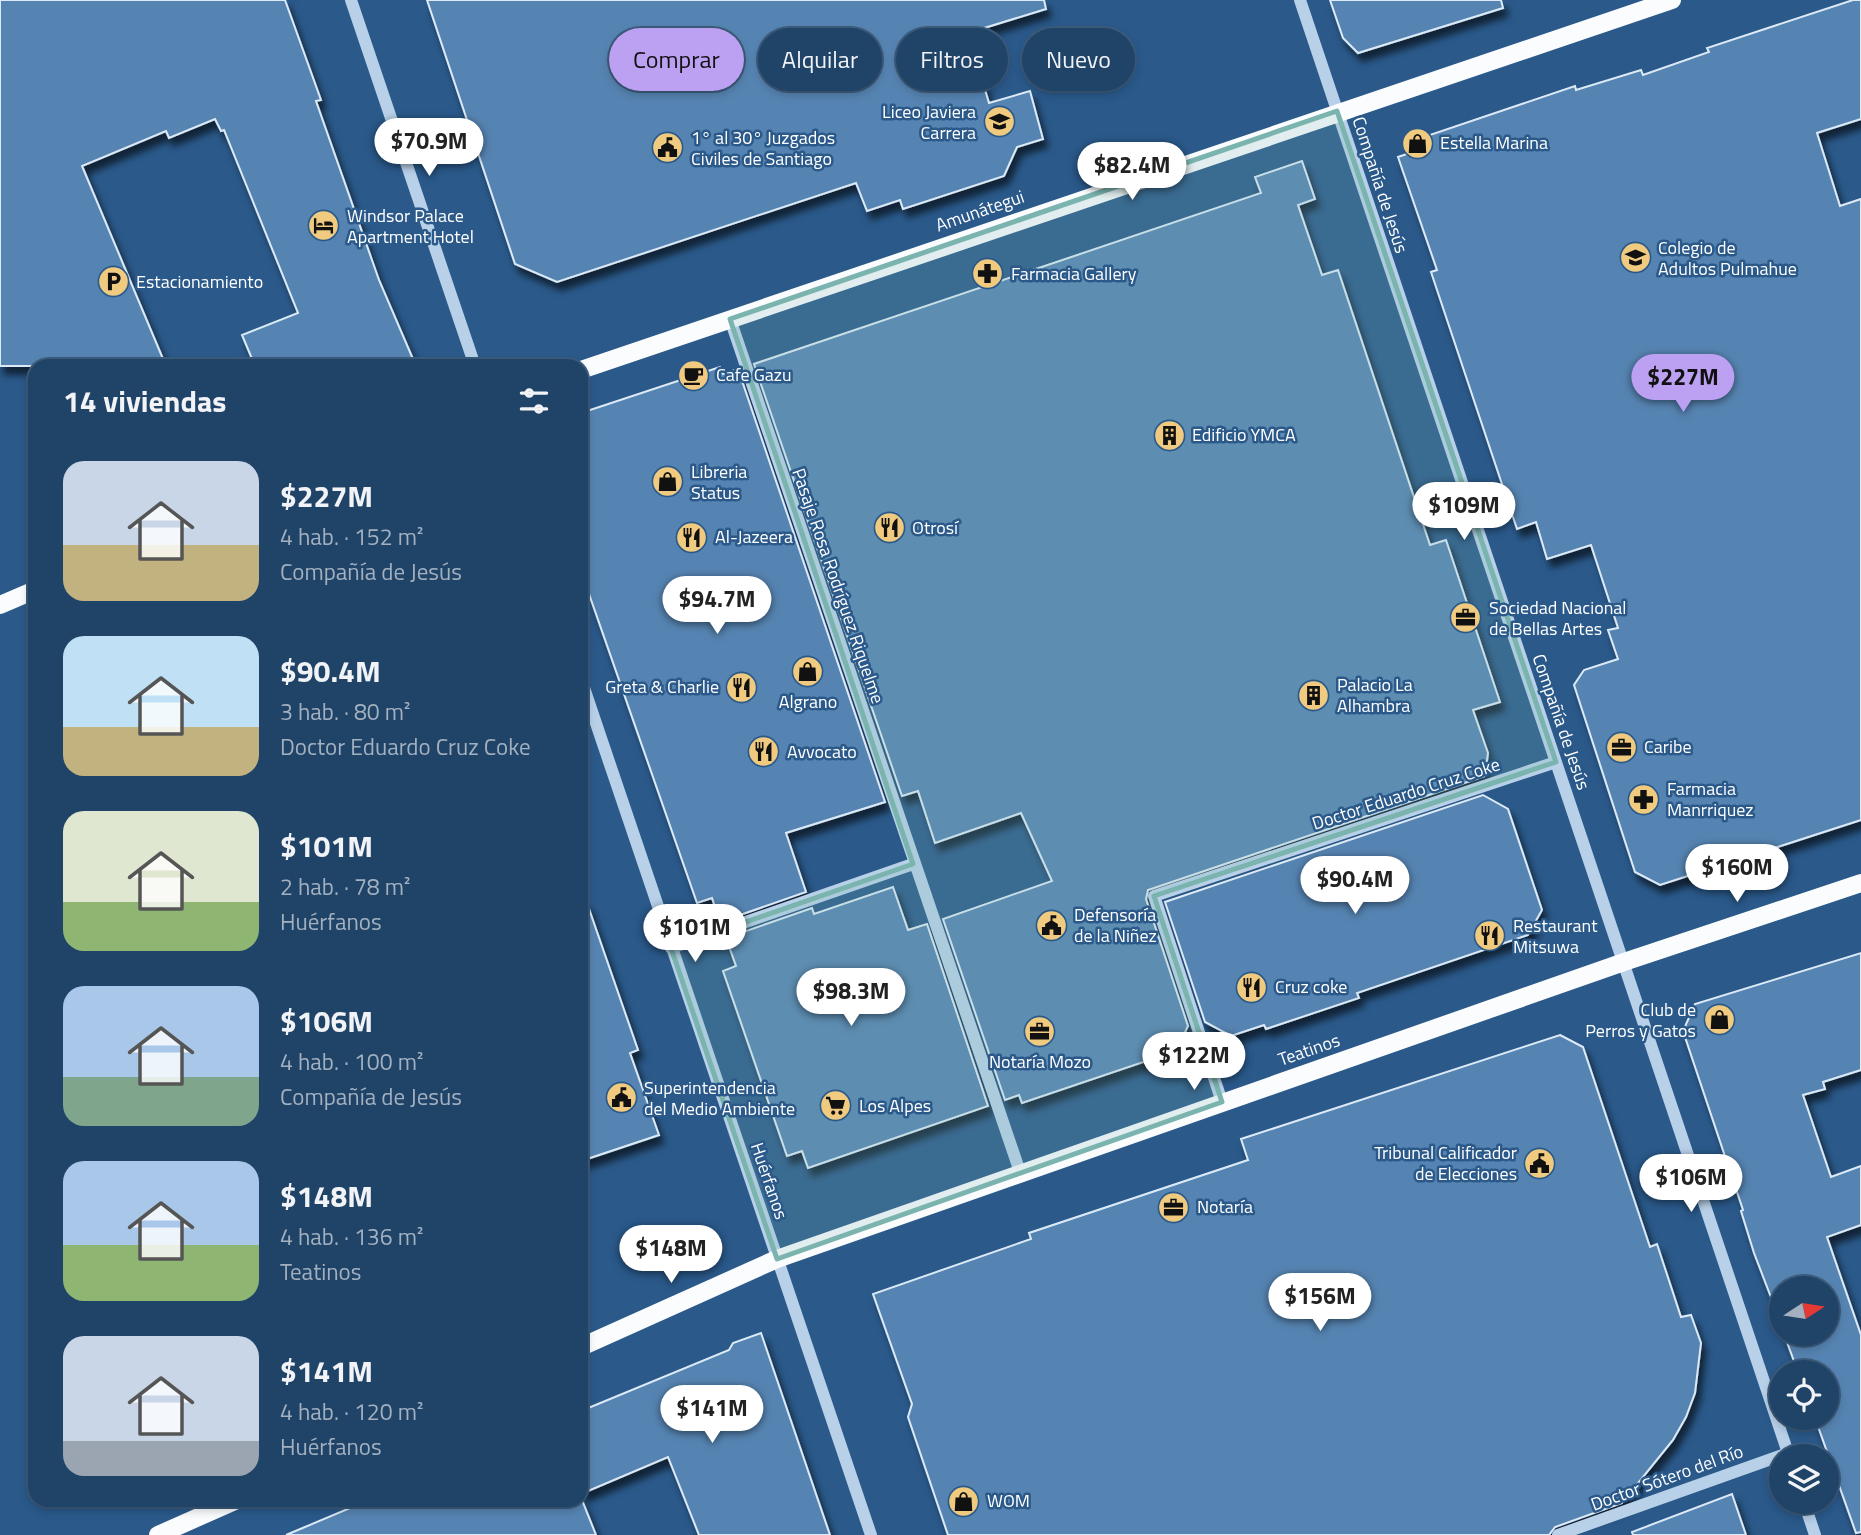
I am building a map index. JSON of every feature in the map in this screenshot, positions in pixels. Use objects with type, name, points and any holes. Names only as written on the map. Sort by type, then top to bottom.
[{"type":"main road","name":"Amunátegui","points":[[588,368],[1338,111],[1672,0]]},
{"type":"main road","points":[[0,605],[28,593]]},
{"type":"main road","name":"Teatinos","points":[[588,1344],[778,1259],[1624,962],[1861,883]]},
{"type":"main road","points":[[158,1535],[221,1507]]},
{"type":"street","points":[[351,0],[473,359]]},
{"type":"street","name":"Compañía de Jesús","points":[[1300,0],[1784,1444]]},
{"type":"street","name":"Pasaje Rosa Rodríguez Riquelme","points":[[730,319],[913,864],[1020,1172]]},
{"type":"street","name":"Huérfanos","points":[[588,700],[871,1535]]},
{"type":"street","name":"Doctor Eduardo Cruz Coke","points":[[1222,1102],[1154,896],[1556,762]]},
{"type":"street","points":[[671,948],[913,864]]},
{"type":"street","name":"Doctor Sótero del Río","points":[[1558,1535],[1769,1462]]},
{"type":"street","points":[[1808,1514],[1815,1535]]},
{"type":"highlighted area","points":[[1337,111],[1556,762],[1154,896],[1222,1102],[777,1259],[671,948],[913,864],[730,319]]},
{"type":"building","points":[[0,0],[285,0],[321,100],[316,101],[379,280],[413,359],[252,359],[242,335],[298,313],[224,130],[221,131],[215,119],[169,138],[166,131],[82,166],[163,359],[28,359],[28,366],[0,366]]},
{"type":"building","name":"1° al 30° Juzgados Civiles de Santiago","points":[[427,0],[1044,0],[1046,9],[984,28],[896,28],[896,91],[985,91],[989,103],[1030,91],[1043,139],[1017,147],[1004,176],[903,209],[900,200],[867,211],[856,183],[557,282],[515,264]]},
{"type":"building","points":[[1330,0],[1501,0],[1503,8],[1358,53],[1343,38]]},
{"type":"building","points":[[1853,0],[1861,0],[1861,119],[1817,133],[1840,206],[1861,199],[1861,820],[1660,885],[1635,872],[1574,685],[1584,670],[1618,659],[1608,630],[1618,628],[1591,545],[1547,559],[1536,522],[1517,529],[1431,272],[1437,270],[1398,157],[1410,153],[1406,143],[1575,86],[1576,90],[1641,70],[1643,75],[1709,52],[1707,48]]},
{"type":"building","points":[[1302,161],[1315,199],[1298,205],[1322,275],[1338,270],[1430,545],[1446,540],[1500,702],[1473,710],[1488,753],[1485,776],[1148,890],[1146,899],[1188,1026],[1176,1051],[1022,1103],[1019,1095],[1005,1100],[943,919],[1052,881],[1021,813],[935,843],[918,791],[902,796],[754,364],[1261,193],[1255,177]]},
{"type":"building","points":[[720,367],[723,374],[738,369],[885,802],[786,833],[806,892],[720,922],[712,898],[697,903],[588,591],[588,411]]},
{"type":"building","points":[[1483,795],[1508,809],[1542,910],[1528,935],[1357,993],[1359,998],[1266,1029],[1264,1025],[1231,1036],[1205,1022],[1165,902]]},
{"type":"building","points":[[893,887],[908,930],[927,924],[988,1106],[808,1168],[802,1151],[787,1156],[723,971],[736,966],[726,938],[812,908],[814,914]]},
{"type":"building","points":[[588,906],[638,1050],[630,1053],[659,1135],[588,1159]]},
{"type":"building","points":[[1861,953],[1861,1070],[1823,1082],[1825,1089],[1803,1095],[1831,1177],[1861,1166],[1861,1225],[1827,1237],[1861,1335],[1861,1532],[1856,1533],[1839,1485],[1839,1444],[1824,1444],[1819,1430],[1839,1430],[1839,1360],[1794,1360],[1788,1346],[1839,1346],[1839,1276],[1769,1276],[1769,1292],[1683,1031],[1695,1004]]},
{"type":"building","points":[[1560,1035],[1583,1047],[1650,1247],[1657,1244],[1681,1317],[1691,1315],[1701,1343],[1695,1393],[1686,1417],[1673,1440],[1622,1503],[1555,1527],[1549,1535],[948,1535],[908,1417],[912,1404],[873,1294],[1031,1239],[1029,1233],[1248,1160],[1241,1139]]},
{"type":"building","points":[[761,1333],[830,1535],[699,1535],[668,1457],[588,1491],[588,1408],[729,1350],[733,1343]]},
{"type":"building","points":[[1732,1494],[1746,1535],[1633,1535],[1632,1532]]},
{"type":"building","points":[[352,1507],[585,1507],[596,1535],[286,1535]]},
{"type":"place","name":"Liceo Javiera Carrera","points":[[999,122]]},
{"type":"place","name":"Estella Marina","points":[[1417,143]]},
{"type":"place","name":"1° al 30° Juzgados Civiles de Santiago","points":[[668,148]]},
{"type":"place","name":"Windsor Palace Apartment Hotel","points":[[324,226]]},
{"type":"place","name":"Colegio de Adultos Pulmahue","points":[[1635,258]]},
{"type":"place","name":"Farmacia Gallery","points":[[988,274]]},
{"type":"place","name":"Estacionamiento","points":[[113,282]]},
{"type":"place","name":"Cafe Gazu","points":[[693,375]]},
{"type":"place","name":"Edificio YMCA","points":[[1169,435]]},
{"type":"place","name":"Libreria Status","points":[[668,482]]},
{"type":"place","name":"Otrosí","points":[[889,528]]},
{"type":"place","name":"Al-Jazeera","points":[[692,537]]},
{"type":"place","name":"Sociedad Nacional de Bellas Artes","points":[[1466,618]]},
{"type":"place","name":"Algrano","points":[[808,672]]},
{"type":"place","name":"Greta & Charlie","points":[[742,687]]},
{"type":"place","name":"Palacio La Alhambra","points":[[1314,695]]},
{"type":"place","name":"Caribe","points":[[1621,747]]},
{"type":"place","name":"Avvocato","points":[[764,752]]},
{"type":"place","name":"Farmacia Manrriquez","points":[[1644,799]]},
{"type":"place","name":"Defensoría de la Niñez","points":[[1051,925]]},
{"type":"place","name":"Restaurant Mitsuwa","points":[[1490,936]]},
{"type":"place","name":"Cruz coke","points":[[1252,987]]},
{"type":"place","name":"Club de Perros y Gatos","points":[[1719,1020]]},
{"type":"place","name":"Notaría Mozo","points":[[1040,1031]]},
{"type":"place","name":"Superintendencia del Medio Ambiente","points":[[621,1098]]},
{"type":"place","name":"Los Alpes","points":[[836,1106]]},
{"type":"place","name":"Tribunal Calificador de Elecciones","points":[[1540,1163]]},
{"type":"place","name":"Notaría","points":[[1174,1207]]},
{"type":"place","name":"WOM","points":[[964,1501]]}]
